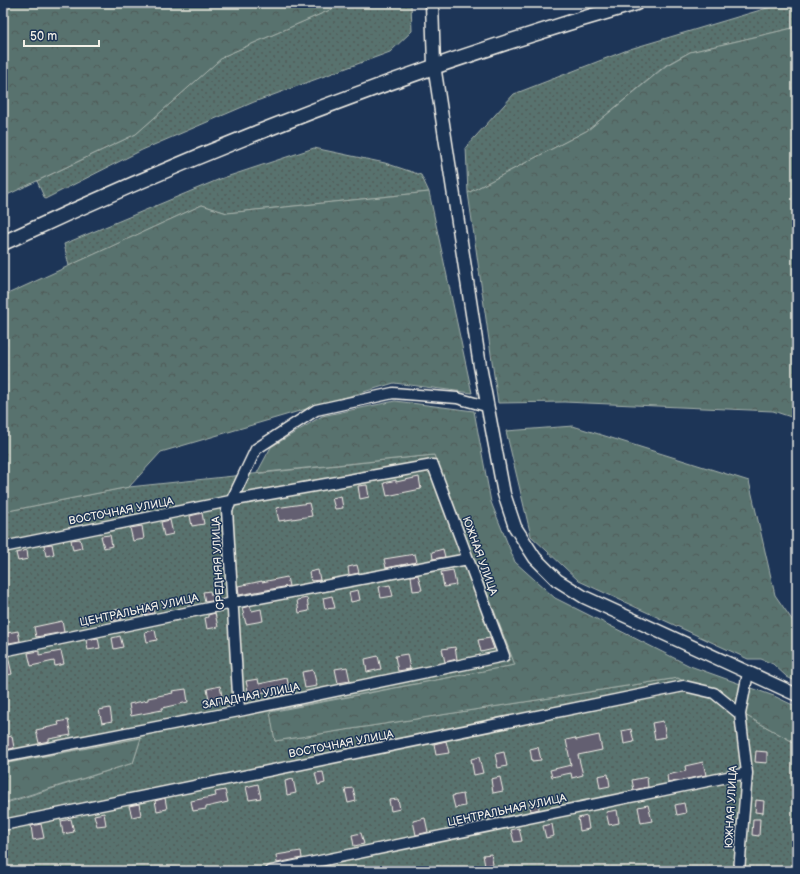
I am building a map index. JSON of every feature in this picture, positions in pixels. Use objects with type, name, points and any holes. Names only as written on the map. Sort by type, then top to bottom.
[{"type":"highway","points":[[3,243],[182,163],[348,97],[434,66],[547,29],[636,3]]},
{"type":"main road","points":[[432,3],[434,66],[486,406],[504,494],[516,527],[535,558],[557,580],[584,597],[797,695]]},
{"type":"street","name":"СРЕДНЯЯ УЛИЦА","points":[[239,711],[227,510],[256,449],[316,410],[393,393],[457,398],[486,406]]},
{"type":"street","name":"ВОСТОЧНАЯ УЛИЦА","points":[[3,547],[230,501],[433,465]]},
{"type":"street","name":"ЮЖНАЯ УЛИЦА","points":[[433,465],[504,656]]},
{"type":"street","name":"ЦЕНТРАЛЬНАЯ УЛИЦА","points":[[3,651],[233,603],[468,559]]},
{"type":"street","name":"ЗАПАДНАЯ УЛИЦА","points":[[3,757],[239,711],[504,656]]},
{"type":"street","name":"ЮЖНАЯ УЛИЦА","points":[[739,871],[747,773],[740,714],[748,673]]},
{"type":"street","name":"ВОСТОЧНАЯ УЛИЦА","points":[[3,825],[684,686],[714,693],[740,714]]},
{"type":"street","name":"ЦЕНТРАЛЬНАЯ УЛИЦА","points":[[271,871],[747,773]]},
{"type":"green space","points":[[3,3],[346,3],[224,56],[136,134],[3,197]]},
{"type":"green space","points":[[346,3],[411,3],[412,31],[390,52],[254,102],[142,150],[45,199],[37,181],[136,134],[224,56]]},
{"type":"green space","points":[[784,3],[797,3],[797,27],[690,52],[666,65],[588,130],[468,193],[466,147],[514,94],[630,49]]},
{"type":"green space","points":[[797,27],[797,419],[773,411],[564,402],[498,403],[468,193],[588,130],[667,65],[690,52]]},
{"type":"green space","points":[[314,148],[385,163],[421,175],[429,192],[227,213],[202,205],[69,266],[64,244],[220,179]]},
{"type":"green space","points":[[429,192],[472,393],[394,383],[161,452],[129,487],[3,512],[3,296],[202,205],[227,213]]},
{"type":"green space","points":[[395,401],[474,411],[491,502],[515,562],[555,598],[690,666],[774,696],[797,707],[797,744],[678,678],[275,741],[270,712],[515,665],[434,455],[257,473],[271,447],[322,416]]},
{"type":"green space","points":[[573,426],[749,481],[775,595],[797,627],[797,682],[787,677],[773,664],[761,659],[748,659],[579,581],[531,536],[506,431]]},
{"type":"green space","points":[[434,455],[516,665],[271,711],[275,741],[678,678],[797,744],[797,871],[3,871],[3,804],[133,763],[141,738],[3,764],[3,512],[129,487]]},
{"type":"green space","points":[[141,738],[133,763],[3,803],[3,764]]},
{"type":"building","points":[[419,477],[421,489],[387,496],[384,483]]},
{"type":"building","points":[[367,485],[369,497],[360,499],[358,486]]},
{"type":"building","points":[[341,496],[343,508],[335,509],[332,498]]},
{"type":"building","points":[[309,503],[312,516],[279,521],[276,508]]},
{"type":"building","points":[[202,513],[204,524],[192,526],[190,516]]},
{"type":"building","points":[[170,520],[173,534],[164,536],[161,522]]},
{"type":"building","points":[[142,526],[144,539],[133,541],[130,528]]},
{"type":"building","points":[[110,535],[112,546],[104,548],[101,536]]},
{"type":"building","points":[[80,539],[82,548],[73,550],[71,540]]},
{"type":"building","points":[[52,544],[54,554],[46,556],[44,545]]},
{"type":"building","points":[[443,549],[445,557],[433,559],[432,552]]},
{"type":"building","points":[[27,550],[28,559],[18,561],[16,553]]},
{"type":"building","points":[[415,554],[417,562],[386,568],[384,559]]},
{"type":"building","points":[[357,565],[359,573],[349,575],[348,567]]},
{"type":"building","points":[[318,570],[320,580],[311,581],[309,572]]},
{"type":"building","points":[[453,570],[456,585],[444,587],[441,572]]},
{"type":"building","points":[[418,575],[422,590],[413,591],[411,576]]},
{"type":"building","points":[[287,577],[289,586],[239,595],[238,586]]},
{"type":"building","points":[[390,585],[393,596],[381,598],[379,587]]},
{"type":"building","points":[[358,590],[360,600],[351,602],[349,592]]},
{"type":"building","points":[[210,591],[211,595],[215,594],[217,600],[205,602],[203,592]]},
{"type":"building","points":[[332,596],[335,608],[325,609],[323,598]]},
{"type":"building","points":[[307,598],[309,611],[299,613],[297,600]]},
{"type":"building","points":[[152,604],[154,613],[144,615],[142,606]]},
{"type":"building","points":[[250,606],[252,611],[261,609],[263,621],[246,624],[242,608]]},
{"type":"building","points":[[120,609],[122,619],[112,621],[110,611]]},
{"type":"building","points":[[215,613],[218,627],[207,629],[205,618],[208,617],[208,615]]},
{"type":"building","points":[[90,615],[91,623],[82,625],[81,617]]},
{"type":"building","points":[[62,621],[64,632],[36,637],[34,627]]},
{"type":"building","points":[[155,630],[157,640],[147,642],[145,632]]},
{"type":"building","points":[[18,631],[20,641],[9,643],[7,633]]},
{"type":"building","points":[[120,636],[123,647],[114,649],[112,638]]},
{"type":"building","points":[[98,638],[100,648],[88,650],[86,640]]},
{"type":"building","points":[[490,638],[494,649],[481,652],[478,640]]},
{"type":"building","points":[[455,647],[457,659],[445,662],[442,649]]},
{"type":"building","points":[[39,651],[39,655],[61,651],[64,664],[55,666],[54,661],[31,666],[28,653]]},
{"type":"building","points":[[407,654],[410,669],[398,671],[395,656]]},
{"type":"building","points":[[8,656],[12,674],[3,676],[3,657]]},
{"type":"building","points":[[378,656],[381,669],[367,672],[365,659]]},
{"type":"building","points":[[347,667],[350,681],[338,683],[335,669]]},
{"type":"building","points":[[313,670],[317,686],[305,688],[302,672]]},
{"type":"building","points":[[287,678],[290,693],[277,696],[275,690],[249,695],[246,681],[258,679],[259,684]]},
{"type":"building","points":[[220,686],[223,701],[210,704],[207,689]]},
{"type":"building","points":[[186,689],[188,702],[162,708],[162,710],[131,716],[129,704],[148,700],[148,698],[173,693],[172,691]]},
{"type":"building","points":[[110,708],[112,721],[102,723],[99,710]]},
{"type":"building","points":[[68,720],[71,735],[49,739],[49,741],[39,743],[36,730],[59,725],[58,722]]},
{"type":"building","points":[[663,721],[666,737],[655,739],[652,723]]},
{"type":"building","points":[[631,729],[634,742],[624,744],[622,731]]},
{"type":"building","points":[[599,735],[602,750],[578,755],[583,775],[572,778],[571,773],[552,777],[550,770],[571,765],[566,740],[575,738],[576,740]]},
{"type":"building","points":[[12,736],[14,748],[5,750],[3,738]]},
{"type":"building","points":[[446,741],[449,753],[436,755],[434,744]]},
{"type":"building","points":[[538,747],[541,760],[532,761],[530,749]]},
{"type":"building","points":[[756,751],[767,752],[767,763],[755,762]]},
{"type":"building","points":[[504,752],[507,766],[498,768],[495,754]]},
{"type":"building","points":[[479,757],[483,773],[474,775],[471,759]]},
{"type":"building","points":[[703,762],[706,775],[668,783],[667,775],[686,771],[685,766]]},
{"type":"building","points":[[323,772],[325,783],[318,785],[315,773]]},
{"type":"building","points":[[608,774],[610,786],[600,788],[598,776]]},
{"type":"building","points":[[500,777],[503,791],[493,793],[491,779]]},
{"type":"building","points":[[647,777],[648,787],[634,790],[632,780]]},
{"type":"building","points":[[293,779],[296,793],[287,795],[285,781]]},
{"type":"building","points":[[258,784],[261,798],[249,800],[246,787]]},
{"type":"building","points":[[353,788],[356,801],[348,803],[345,789]]},
{"type":"building","points":[[225,790],[228,802],[206,807],[206,809],[193,811],[191,801],[216,796],[215,792]]},
{"type":"building","points":[[463,794],[465,806],[455,808],[452,796]]},
{"type":"building","points":[[165,798],[167,809],[157,811],[155,801]]},
{"type":"building","points":[[398,799],[400,809],[391,811],[389,800]]},
{"type":"building","points":[[756,800],[764,801],[763,813],[755,812]]},
{"type":"building","points":[[538,801],[539,809],[531,811],[529,802]]},
{"type":"building","points":[[684,803],[686,813],[677,815],[675,805]]},
{"type":"building","points":[[139,804],[141,815],[132,817],[129,806]]},
{"type":"building","points":[[648,805],[652,821],[641,823],[638,807]]},
{"type":"building","points":[[617,810],[619,823],[609,825],[606,812]]},
{"type":"building","points":[[104,813],[106,825],[97,826],[94,815]]},
{"type":"building","points":[[587,816],[589,829],[580,831],[578,818]]},
{"type":"building","points":[[425,818],[428,832],[416,835],[413,821]]},
{"type":"building","points":[[71,819],[74,832],[63,834],[61,821]]},
{"type":"building","points":[[753,819],[760,819],[759,836],[752,835]]},
{"type":"building","points":[[41,824],[44,838],[33,840],[31,826]]},
{"type":"building","points":[[552,824],[554,836],[546,838],[543,826]]},
{"type":"building","points":[[519,828],[522,841],[514,842],[511,830]]},
{"type":"building","points":[[361,833],[364,844],[354,846],[352,835]]},
{"type":"building","points":[[301,851],[302,858],[277,863],[276,855]]},
{"type":"building","points":[[491,854],[493,864],[485,866],[483,855]]}]
